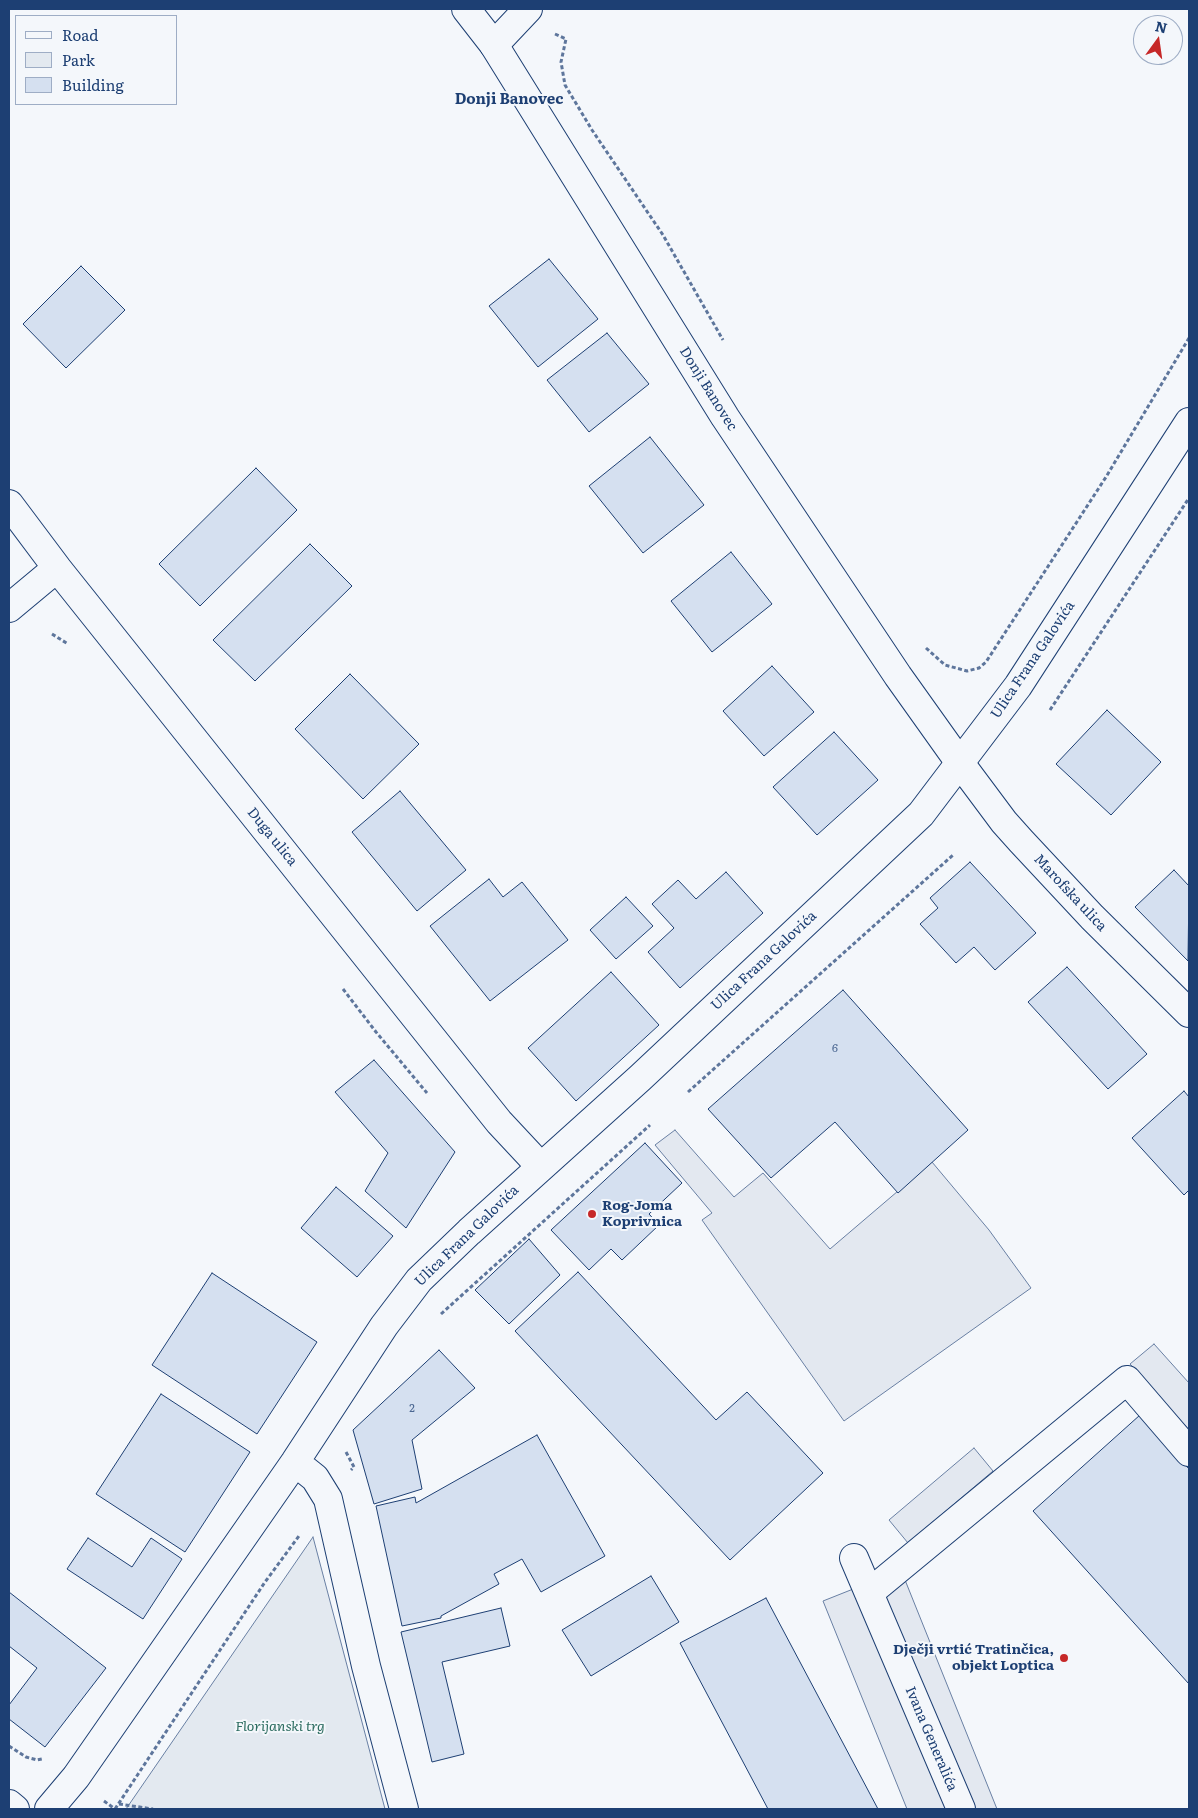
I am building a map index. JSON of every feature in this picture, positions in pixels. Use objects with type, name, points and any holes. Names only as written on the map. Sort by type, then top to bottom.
[{"type":"street","name":"Donji Banovec","points":[[466,9],[494,45],[725,417],[898,676],[960,763]]},
{"type":"street","points":[[494,45],[528,9]]},
{"type":"street","name":"Ulica Frana Galovića","points":[[296,1462],[384,1326],[419,1280],[541,1166],[640,1078],[921,814],[1022,679],[1189,422]]},
{"type":"street","name":"Duga ulica","points":[[9,504],[57,568],[499,1122],[541,1166]]},
{"type":"street","points":[[9,608],[57,568]]},
{"type":"street","name":"Marofska ulica","points":[[960,763],[1004,822],[1021,841],[1092,917],[1189,1013]]},
{"type":"street","points":[[869,1594],[1127,1380],[1189,1452]]},
{"type":"street","points":[[49,1809],[76,1777],[296,1462],[316,1478],[328,1499],[366,1666],[404,1809]]},
{"type":"street","name":"Ivana Generalića","points":[[854,1558],[961,1809]]},
{"type":"street","points":[[9,1804],[15,1809]]},
{"type":"path","points":[[552,33],[566,39],[562,62],[565,85],[592,130],[662,235],[724,343]]},
{"type":"path","points":[[920,642],[935,658],[945,665],[967,671],[978,668],[986,662],[1106,477],[1189,338]]},
{"type":"path","points":[[1050,710],[1189,498]]},
{"type":"path","points":[[688,1092],[953,856]]},
{"type":"path","points":[[436,1320],[455,1300],[650,1125]]},
{"type":"path","points":[[346,1443],[345,1451],[354,1466],[348,1473]]},
{"type":"path","points":[[97,1796],[115,1809],[265,1582],[304,1530]]},
{"type":"path","points":[[9,1746],[26,1757],[37,1760],[44,1759]]},
{"type":"path","points":[[118,1804],[153,1809]]},
{"type":"green space","name":"Florijanski trg","points":[[313,1537],[385,1809],[126,1809]]},
{"type":"shaded area","points":[[675,1130],[734,1197],[763,1173],[830,1249],[932,1162],[989,1230],[1031,1288],[844,1421],[702,1220],[712,1213],[655,1145]]},
{"type":"shaded area","points":[[1154,1344],[1189,1383],[1189,1430],[1130,1364]]},
{"type":"shaded area","points":[[974,1448],[993,1471],[908,1543],[889,1520]]},
{"type":"shaded area","points":[[901,1570],[997,1809],[907,1809],[823,1601]]},
{"type":"building","points":[[549,259],[598,319],[538,367],[489,306]]},
{"type":"building","points":[[81,266],[125,310],[66,368],[23,324]]},
{"type":"building","points":[[607,333],[649,384],[589,432],[547,380]]},
{"type":"building","points":[[650,437],[704,505],[643,553],[589,486]]},
{"type":"building","points":[[256,468],[297,510],[200,606],[159,564]]},
{"type":"building","points":[[310,544],[352,586],[255,681],[213,640]]},
{"type":"building","points":[[731,552],[772,604],[712,652],[671,601]]},
{"type":"building","points":[[772,666],[814,712],[764,756],[723,711]]},
{"type":"building","points":[[350,674],[419,744],[363,799],[295,729]]},
{"type":"building","points":[[1107,710],[1161,762],[1111,815],[1056,764]]},
{"type":"building","points":[[834,732],[878,780],[817,835],[773,787]]},
{"type":"building","points":[[400,791],[466,870],[417,911],[352,832]]},
{"type":"building","points":[[970,862],[1036,933],[995,970],[974,947],[956,963],[920,924],[938,908],[930,898]]},
{"type":"building","points":[[1174,870],[1189,886],[1188,961],[1135,907]]},
{"type":"building","points":[[726,872],[763,913],[680,988],[648,952],[674,928],[652,904],[678,880],[696,899]]},
{"type":"building","points":[[489,879],[503,897],[522,882],[568,940],[490,1001],[430,926]]},
{"type":"building","points":[[626,897],[653,926],[616,959],[590,930]]},
{"type":"building","points":[[1067,967],[1147,1054],[1108,1089],[1028,1002]]},
{"type":"building","points":[[611,972],[659,1025],[576,1101],[528,1048]]},
{"type":"building","points":[[843,990],[968,1130],[898,1193],[835,1122],[771,1178],[708,1109]]},
{"type":"building","points":[[374,1060],[455,1152],[406,1228],[365,1191],[388,1153],[335,1092]]},
{"type":"building","points":[[1184,1091],[1189,1097],[1189,1190],[1184,1195],[1132,1138]]},
{"type":"building","points":[[645,1143],[682,1183],[649,1214],[659,1225],[622,1260],[611,1249],[589,1270],[551,1230]]},
{"type":"building","points":[[336,1187],[393,1236],[357,1277],[301,1228]]},
{"type":"building","points":[[529,1239],[560,1275],[509,1324],[475,1290]]},
{"type":"building","points":[[578,1272],[716,1420],[747,1392],[823,1473],[730,1560],[515,1331]]},
{"type":"building","points":[[212,1273],[317,1342],[257,1434],[152,1365]]},
{"type":"building","points":[[439,1350],[475,1388],[412,1440],[422,1489],[374,1504],[353,1430]]},
{"type":"building","points":[[161,1394],[250,1452],[185,1552],[96,1494]]},
{"type":"building","points":[[1140,1415],[1189,1469],[1189,1684],[1033,1511]]},
{"type":"building","points":[[537,1435],[605,1556],[541,1592],[522,1559],[494,1574],[499,1584],[441,1616],[441,1618],[402,1626],[376,1506],[415,1497],[416,1503]]},
{"type":"building","points":[[88,1538],[132,1567],[151,1538],[182,1559],[143,1619],[67,1569]]},
{"type":"building","points":[[651,1576],[679,1622],[591,1676],[562,1630]]},
{"type":"building","points":[[9,1592],[106,1668],[45,1747],[9,1719],[9,1705],[37,1668],[9,1646]]},
{"type":"building","points":[[766,1598],[878,1809],[768,1809],[680,1643]]},
{"type":"building","points":[[501,1608],[510,1646],[442,1662],[464,1754],[432,1762],[401,1632]]},
{"type":"place","name":"Rog-Joma Koprivnica","points":[[592,1214]]},
{"type":"place","name":"Dječji vrtić Tratinčica, objekt Loptica","points":[[1064,1658]]},
{"type":"district","name":"Donji Banovec","points":[[509,100]]}]
